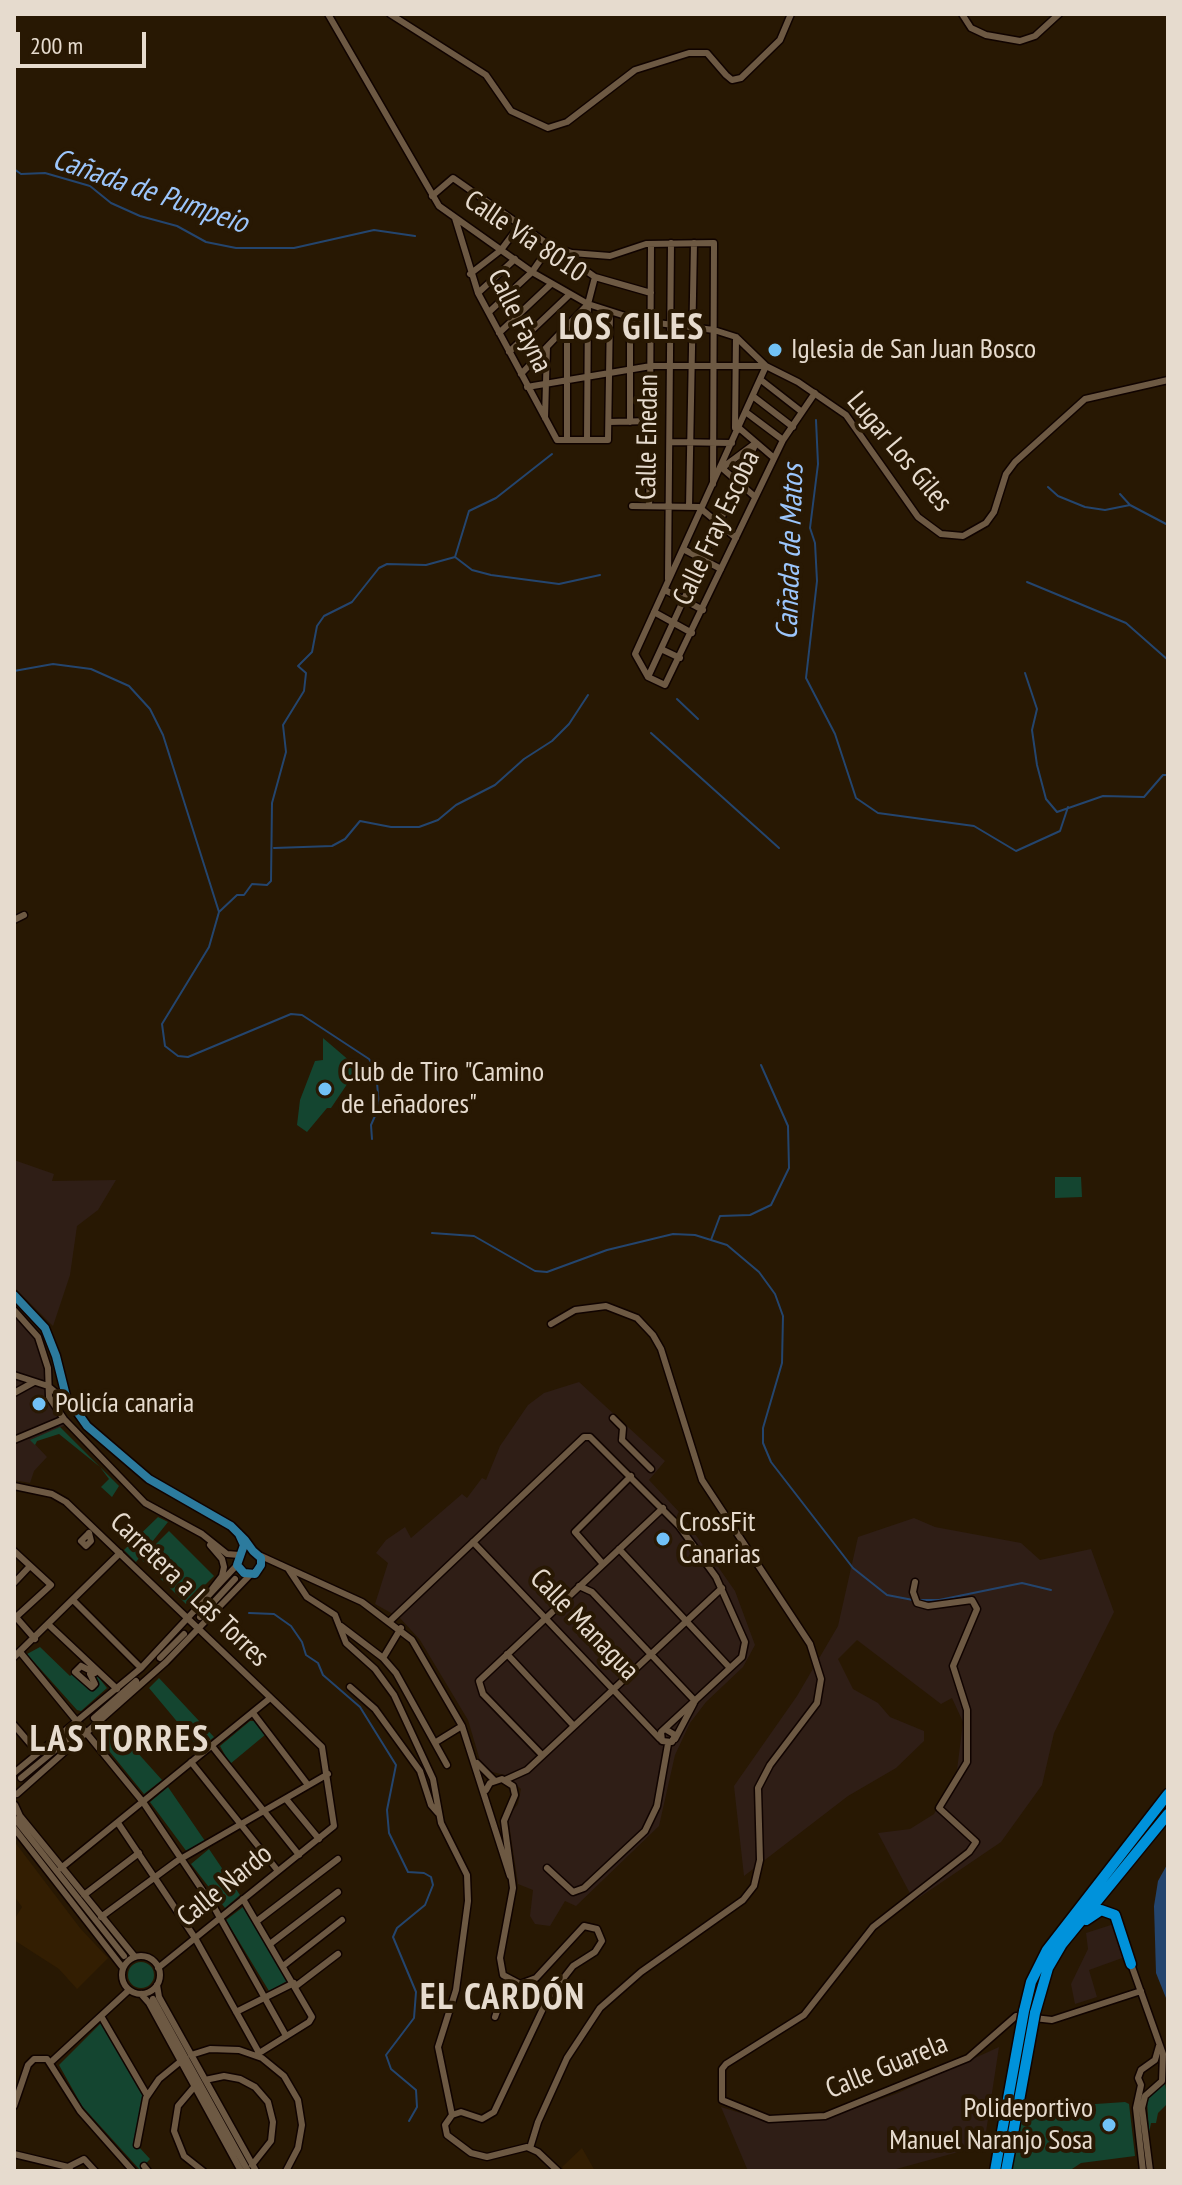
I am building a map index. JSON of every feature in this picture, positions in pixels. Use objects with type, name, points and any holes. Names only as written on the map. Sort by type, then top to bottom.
[{"type":"highway","points":[[1006,2171],[1005,2149],[1029,2012],[1031,1982],[1047,1950],[1168,1794]]},
{"type":"highway","points":[[1029,2012],[1062,1944],[1168,1814]]},
{"type":"highway","points":[[1125,1867],[1108,1897],[1124,1923],[1131,1964]]},
{"type":"highway","points":[[1043,1981],[1076,1931],[1091,1915],[1101,1910],[1112,1913],[1119,1921],[1131,1964]]},
{"type":"highway","points":[[995,2171],[1005,2149]]},
{"type":"main road","points":[[14,1295],[45,1328],[56,1356],[64,1392],[94,1433],[136,1470],[220,1518],[239,1534],[256,1553],[261,1565],[254,1573],[244,1573],[238,1560],[244,1545],[239,1534]]},
{"type":"main road","points":[[238,1560],[256,1553]]},
{"type":"street","points":[[328,14],[344,47],[410,150],[432,196],[453,178],[595,277],[651,293]]},
{"type":"street","points":[[390,14],[486,75],[511,111],[548,128],[559,126],[577,115],[635,70],[689,53],[707,53],[732,80],[741,78],[780,40],[791,14]]},
{"type":"street","points":[[962,14],[971,28],[986,35],[1020,41],[1035,36],[1057,16]]},
{"type":"street","name":"Calle Vía 8010","points":[[432,196],[501,250],[569,295],[630,318],[714,330],[736,337],[766,366],[815,393]]},
{"type":"street","name":"Calle Fayna","points":[[455,216],[478,293],[545,422],[557,440],[567,439]]},
{"type":"street","points":[[470,274],[501,250],[519,226]]},
{"type":"street","name":"Calle Enedan","points":[[666,586],[671,442],[671,243]]},
{"type":"street","points":[[689,507],[694,243]]},
{"type":"street","points":[[550,246],[572,253],[610,256],[651,244],[714,243],[713,485]]},
{"type":"street","points":[[609,422],[650,421],[651,244]]},
{"type":"street","points":[[489,312],[532,272],[550,246]]},
{"type":"street","points":[[478,293],[515,259]]},
{"type":"street","points":[[587,440],[588,304],[595,277]]},
{"type":"street","points":[[499,333],[551,284]]},
{"type":"street","points":[[509,352],[569,295]]},
{"type":"street","points":[[521,374],[588,304]]},
{"type":"street","points":[[567,328],[567,439],[608,440],[610,312]]},
{"type":"street","points":[[630,318],[630,422]]},
{"type":"street","points":[[736,337],[735,428],[774,458]]},
{"type":"street","points":[[545,422],[547,347]]},
{"type":"street","points":[[527,387],[651,366],[766,366],[635,654],[648,677]]},
{"type":"street","points":[[761,380],[802,412]]},
{"type":"street","name":"Lugar Los Giles","points":[[815,393],[839,409],[856,427],[918,517],[931,529],[950,537],[963,536],[991,519],[1006,474],[1015,462],[1085,399],[1168,380]]},
{"type":"street","name":"Calle Fray Escoba","points":[[648,677],[665,685],[703,610],[754,496],[783,440],[815,393]]},
{"type":"street","points":[[754,397],[793,427]]},
{"type":"street","points":[[747,413],[783,440]]},
{"type":"street","points":[[671,442],[732,443]]},
{"type":"street","points":[[722,468],[756,443]]},
{"type":"street","points":[[648,677],[756,443]]},
{"type":"street","points":[[649,506],[650,465]]},
{"type":"street","points":[[722,468],[754,496]]},
{"type":"street","points":[[632,506],[702,508],[736,538]]},
{"type":"street","points":[[683,549],[721,569]]},
{"type":"street","points":[[666,586],[683,600],[703,610]]},
{"type":"street","points":[[654,612],[692,633]]},
{"type":"street","points":[[661,649],[680,658]]},
{"type":"street","points":[[14,920],[24,915]]},
{"type":"street","points":[[530,2148],[538,2122],[567,2058],[600,2008],[651,1964],[743,1900],[754,1886],[760,1860],[758,1788],[770,1765],[817,1703],[821,1679],[810,1644],[702,1480],[661,1349],[653,1335],[637,1318],[606,1306],[575,1310],[551,1324]]},
{"type":"street","points":[[14,1310],[38,1337],[44,1350],[49,1397],[64,1419],[145,1503],[238,1560],[141,1668],[38,1753],[17,1776]]},
{"type":"street","points":[[14,1375],[48,1386],[72,1405]]},
{"type":"street","points":[[14,1393],[34,1382]]},
{"type":"street","points":[[608,1453],[622,1440],[623,1428],[613,1418]]},
{"type":"street","points":[[14,1440],[64,1419]]},
{"type":"street","points":[[390,1621],[584,1437],[593,1439],[663,1508],[722,1588],[745,1642],[742,1657],[665,1729]]},
{"type":"street","points":[[622,1440],[651,1469]]},
{"type":"street","points":[[603,1564],[575,1532],[631,1476]]},
{"type":"street","name":"Carretera a Las Torres","points":[[14,1486],[61,1498],[322,1747],[328,1774]]},
{"type":"street","points":[[542,1755],[483,1694],[479,1680],[663,1508]]},
{"type":"street","points":[[181,1524],[209,1544],[223,1563],[222,1576],[199,1607]]},
{"type":"street","name":"Calle Managua","points":[[473,1542],[613,1689],[668,1741]]},
{"type":"street","points":[[619,1549],[730,1668]]},
{"type":"street","points":[[14,1551],[51,1585],[15,1616],[35,1639]]},
{"type":"street","points":[[120,1553],[50,1626],[17,1655],[143,1802],[220,1918],[285,2034]]},
{"type":"street","points":[[256,1553],[346,1594],[401,1628],[412,1640],[462,1726],[486,1790],[512,1879]]},
{"type":"street","points":[[14,1583],[30,1566]]},
{"type":"street","points":[[252,2169],[159,1997],[158,1968],[150,1958],[135,1957],[61,1868],[14,1806],[15,1790],[87,1733],[254,1573],[272,1566],[289,1570],[307,1597],[332,1613],[341,1626],[383,1658],[405,1685],[447,1765]]},
{"type":"street","points":[[200,1617],[235,1579]]},
{"type":"street","name":"Calle Guarela","points":[[915,1582],[913,1592],[917,1603],[928,1606],[972,1600],[977,1609],[953,1666],[967,1710],[967,1762],[939,1808],[976,1842],[969,1852],[873,1927],[804,2015],[726,2064],[722,2069],[722,2100],[769,2119],[825,2116],[968,2058],[1016,2016],[1052,2020],[1141,1991]]},
{"type":"street","points":[[579,1586],[592,1592],[694,1702]]},
{"type":"street","points":[[558,2171],[530,2148],[518,2147],[487,2157],[476,2155],[447,2135],[445,2125],[452,2115],[461,2112],[482,2119],[494,2112],[548,1998],[573,1966],[600,1947],[601,1934],[591,1926],[584,1926],[536,1978],[520,1984],[508,1980],[500,1968],[513,1900],[504,1821],[515,1790],[527,1770],[722,1588]]},
{"type":"street","points":[[74,1601],[141,1668]]},
{"type":"street","points":[[50,1626],[117,1689]]},
{"type":"street","points":[[341,1626],[346,1643],[375,1669],[394,1695],[433,1779],[438,1813]]},
{"type":"street","points":[[383,1658],[401,1628]]},
{"type":"street","points":[[160,1658],[184,1634]]},
{"type":"street","points":[[507,1654],[573,1725]]},
{"type":"street","points":[[94,1718],[136,1681]]},
{"type":"street","points":[[350,1687],[375,1709],[420,1771],[431,1805],[438,1813],[464,1867],[468,1887],[456,1990],[438,2047],[452,2115]]},
{"type":"street","points":[[61,1868],[269,1699]]},
{"type":"street","points":[[668,1741],[694,1702]]},
{"type":"street","points":[[253,1713],[308,1785]]},
{"type":"street","points":[[14,1725],[38,1753]]},
{"type":"street","points":[[436,1742],[462,1726]]},
{"type":"street","points":[[665,1729],[668,1741]]},
{"type":"street","points":[[547,1868],[573,1892],[584,1888],[645,1831],[655,1815],[668,1741],[673,1731],[665,1729]]},
{"type":"street","points":[[17,1776],[72,1736]]},
{"type":"street","points":[[212,1746],[299,1855]]},
{"type":"street","points":[[474,1758],[481,1771],[494,1780],[505,1780],[527,1770]]},
{"type":"street","points":[[191,1762],[278,1871]]},
{"type":"street","points":[[101,1917],[181,1860],[328,1774],[334,1826],[319,1839],[286,1799]]},
{"type":"street","points":[[486,1790],[494,1780]]},
{"type":"street","points":[[505,1780],[515,1790]]},
{"type":"street","points":[[489,1805],[499,1810],[509,1807]]},
{"type":"street","points":[[15,1819],[124,1956]]},
{"type":"street","points":[[118,1823],[195,1938],[257,2053],[284,2076],[298,2100],[300,2141],[286,2171]]},
{"type":"street","points":[[14,1828],[123,1968],[122,1980],[129,1990],[141,1994],[149,2003],[241,2171]]},
{"type":"street","name":"Calle Nardo","points":[[158,1968],[319,1839]]},
{"type":"street","points":[[84,1895],[139,1853]]},
{"type":"street","points":[[257,1921],[338,1859]]},
{"type":"street","points":[[270,1944],[338,1892]]},
{"type":"street","points":[[191,2055],[230,2048],[257,2053],[312,2018],[243,1899]]},
{"type":"street","points":[[283,1966],[342,1920]]},
{"type":"street","points":[[236,2012],[295,1985],[338,1954]]},
{"type":"street","points":[[123,1968],[135,1957]]},
{"type":"street","points":[[1131,1964],[1163,2054],[1158,2088],[1150,2090],[1141,2085]]},
{"type":"street","points":[[495,2017],[508,1980]]},
{"type":"street","points":[[141,1994],[157,1985]]},
{"type":"street","points":[[51,2062],[129,1990]]},
{"type":"street","points":[[153,1999],[252,2169]]},
{"type":"street","points":[[101,2016],[147,2095]]},
{"type":"street","points":[[1143,2171],[1136,2108],[1141,2085],[1139,2074],[1155,2060],[1159,2046]]},
{"type":"street","points":[[14,2106],[17,2090],[34,2059],[42,2057],[51,2062],[80,2111],[133,2171]]},
{"type":"street","points":[[137,2145],[139,2117],[147,2095],[159,2079],[181,2061]]},
{"type":"street","points":[[1148,2066],[1159,2069],[1162,2076]]},
{"type":"street","points":[[205,2080],[224,2076],[240,2079],[255,2087],[268,2102],[273,2122],[271,2141],[252,2169]]},
{"type":"street","points":[[195,2086],[178,2106],[174,2131],[184,2156],[203,2171]]},
{"type":"street","points":[[1150,2090],[1142,2108],[1150,2171]]},
{"type":"street","points":[[14,2154],[70,2169],[84,2159],[95,2171]]},
{"type":"shaded area","points":[[14,1160],[54,1174],[52,1181],[116,1180],[98,1210],[77,1226],[70,1275],[53,1326],[14,1287]]},
{"type":"shaded area","points":[[14,1305],[44,1341],[55,1396],[61,1409],[73,1422],[31,1440],[47,1457],[34,1471],[30,1483],[14,1480]]},
{"type":"shaded area","points":[[579,1382],[665,1461],[649,1480],[681,1514],[735,1591],[755,1645],[743,1667],[706,1702],[690,1723],[675,1755],[659,1826],[576,1906],[565,1901],[550,1926],[535,1924],[530,1916],[533,1890],[518,1884],[508,1817],[518,1804],[521,1789],[505,1775],[488,1771],[481,1764],[468,1720],[420,1640],[400,1618],[375,1604],[388,1563],[376,1553],[386,1540],[405,1527],[411,1538],[462,1494],[467,1498],[482,1478],[486,1480],[500,1446],[528,1405],[544,1393]]},
{"type":"shaded area","points":[[914,1518],[935,1527],[1021,1543],[1040,1560],[1091,1549],[1114,1612],[1054,1733],[1042,1785],[1001,1842],[914,1901],[878,1833],[910,1829],[934,1814],[957,1770],[963,1722],[952,1698],[941,1704],[857,1640],[838,1659],[853,1689],[878,1703],[890,1717],[924,1731],[924,1741],[896,1768],[848,1796],[744,1876],[734,1786],[797,1696],[838,1626],[858,1537]]},
{"type":"shaded area","points":[[14,1841],[80,1928],[108,1958],[77,1989],[59,1969],[14,1940],[14,1920],[22,1907],[14,1896]]},
{"type":"shaded area","points":[[1114,1924],[1125,1957],[1089,1970],[1097,1997],[1075,2004],[1071,1984],[1088,1949],[1086,1933]]},
{"type":"shaded area","points":[[999,2047],[984,2145],[889,2171],[748,2171],[721,2107],[767,2121],[819,2121],[898,2093]]},
{"type":"shaded area","points":[[582,2148],[595,2171],[565,2171],[562,2167]]},
{"type":"green space","name":"Club de Tiro \"Camino de Leñadores\"","points":[[323,1038],[358,1068],[331,1108],[327,1108],[307,1132],[297,1125],[300,1100],[315,1061],[323,1060]]},
{"type":"green space","points":[[1055,1177],[1081,1177],[1082,1197],[1055,1198]]},
{"type":"green space","points":[[60,1427],[100,1467],[59,1434],[37,1441],[35,1445],[30,1440]]},
{"type":"green space","points":[[100,1467],[119,1486],[112,1497],[101,1487],[109,1479]]},
{"type":"green space","points":[[158,1517],[168,1522],[136,1562],[124,1550]]},
{"type":"green space","points":[[169,1531],[214,1576],[186,1604],[141,1559]]},
{"type":"green space","points":[[40,1647],[70,1676],[75,1672],[92,1687],[90,1674],[95,1673],[107,1688],[81,1711],[77,1710],[27,1654]]},
{"type":"green space","points":[[159,1678],[214,1737],[200,1749],[149,1688]]},
{"type":"green space","points":[[254,1721],[265,1735],[230,1764],[220,1746]]},
{"type":"green space","points":[[110,1722],[162,1780],[144,1794],[97,1736]]},
{"type":"green space","points":[[168,1787],[205,1841],[187,1852],[150,1802]]},
{"type":"green space","points":[[209,1849],[240,1895],[225,1908],[191,1864]]},
{"type":"green space","points":[[243,1907],[287,1981],[269,1991],[226,1920]]},
{"type":"green space","points":[[141,1962],[150,1966],[154,1975],[150,1984],[141,1988],[132,1984],[128,1975],[132,1966]]},
{"type":"green space","points":[[102,2022],[147,2097],[139,2147],[150,2159],[140,2170],[82,2106],[59,2065]]},
{"type":"green space","points":[[1165,2083],[1168,2103],[1158,2113],[1156,2123],[1151,2123],[1149,2133],[1147,2100]]},
{"type":"green space","points":[[1129,2104],[1135,2156],[1081,2163],[1069,2171],[1012,2171],[1022,2109]]},
{"type":"water","points":[[1168,1863],[1168,2003],[1156,1973],[1154,1906],[1158,1881]]},
{"type":"waterway","name":"Cañada de Pumpeio","points":[[14,169],[21,174],[45,173],[90,186],[111,203],[140,216],[177,226],[206,242],[236,248],[294,248],[374,230],[415,236]]},
{"type":"waterway","name":"Cañada de Matos","points":[[816,420],[818,464],[810,528],[815,543],[817,581],[806,678],[835,734],[856,798],[878,813],[974,826],[1016,851],[1060,831],[1068,807]]},
{"type":"waterway","points":[[455,557],[469,511],[496,498],[552,454]]},
{"type":"waterway","points":[[1048,487],[1058,496],[1085,507],[1105,510],[1130,505]]},
{"type":"waterway","points":[[1120,494],[1130,505],[1168,525]]},
{"type":"waterway","points":[[219,912],[237,895],[244,895],[252,884],[267,885],[271,881],[272,803],[286,752],[283,725],[304,691],[306,673],[298,666],[312,652],[317,626],[324,616],[352,602],[379,568],[387,564],[426,565],[455,557],[472,570],[491,575],[559,584],[600,575]]},
{"type":"waterway","points":[[1027,582],[1126,623],[1168,660]]},
{"type":"waterway","points":[[14,671],[53,664],[91,669],[129,686],[150,709],[163,735],[219,912],[209,947],[162,1024],[165,1046],[178,1056],[188,1057],[291,1014],[302,1015],[369,1059],[376,1070],[379,1107],[371,1125],[372,1139]]},
{"type":"waterway","points":[[1025,673],[1037,709],[1032,730],[1037,765],[1046,799],[1057,812],[1103,796],[1144,797],[1163,775],[1168,775]]},
{"type":"waterway","points":[[274,848],[332,846],[345,839],[360,821],[391,827],[419,827],[438,820],[456,805],[495,785],[524,759],[552,741],[569,724],[588,695]]},
{"type":"waterway","points":[[677,699],[698,719]]},
{"type":"waterway","points":[[651,733],[779,848]]},
{"type":"waterway","points":[[711,1240],[720,1216],[750,1215],[771,1205],[789,1168],[788,1126],[761,1065]]},
{"type":"waterway","points":[[432,1233],[474,1236],[535,1271],[547,1272],[607,1250],[673,1234],[695,1235],[727,1245],[759,1272],[775,1294],[783,1316],[782,1363],[763,1428],[763,1443],[771,1462],[853,1568],[887,1595],[913,1600]]},
{"type":"waterway","points":[[919,1600],[939,1600],[1022,1583],[1051,1590]]},
{"type":"waterway","points":[[249,1613],[274,1614],[291,1626],[302,1642],[306,1655],[318,1663],[323,1675],[360,1707],[396,1765],[387,1810],[389,1833],[408,1872],[424,1873],[431,1877],[433,1885],[425,1905],[397,1928],[393,1937],[416,1992],[414,2018],[386,2055],[391,2069],[416,2090],[417,2107],[409,2121]]},
{"type":"place","name":"Iglesia de San Juan Bosco","points":[[775,350]]},
{"type":"place","name":"Club de Tiro \"Camino de Leñadores\"","points":[[325,1089]]},
{"type":"place","name":"Policía canaria","points":[[39,1404]]},
{"type":"place","name":"CrossFit Canarias","points":[[663,1539]]},
{"type":"place","name":"Polideportivo Manuel Naranjo Sosa","points":[[1109,2125]]},
{"type":"district","name":"LOS GILES","points":[[632,329]]},
{"type":"district","name":"LAS TORRES","points":[[120,1741]]},
{"type":"district","name":"EL CARDÓN","points":[[503,1999]]}]
